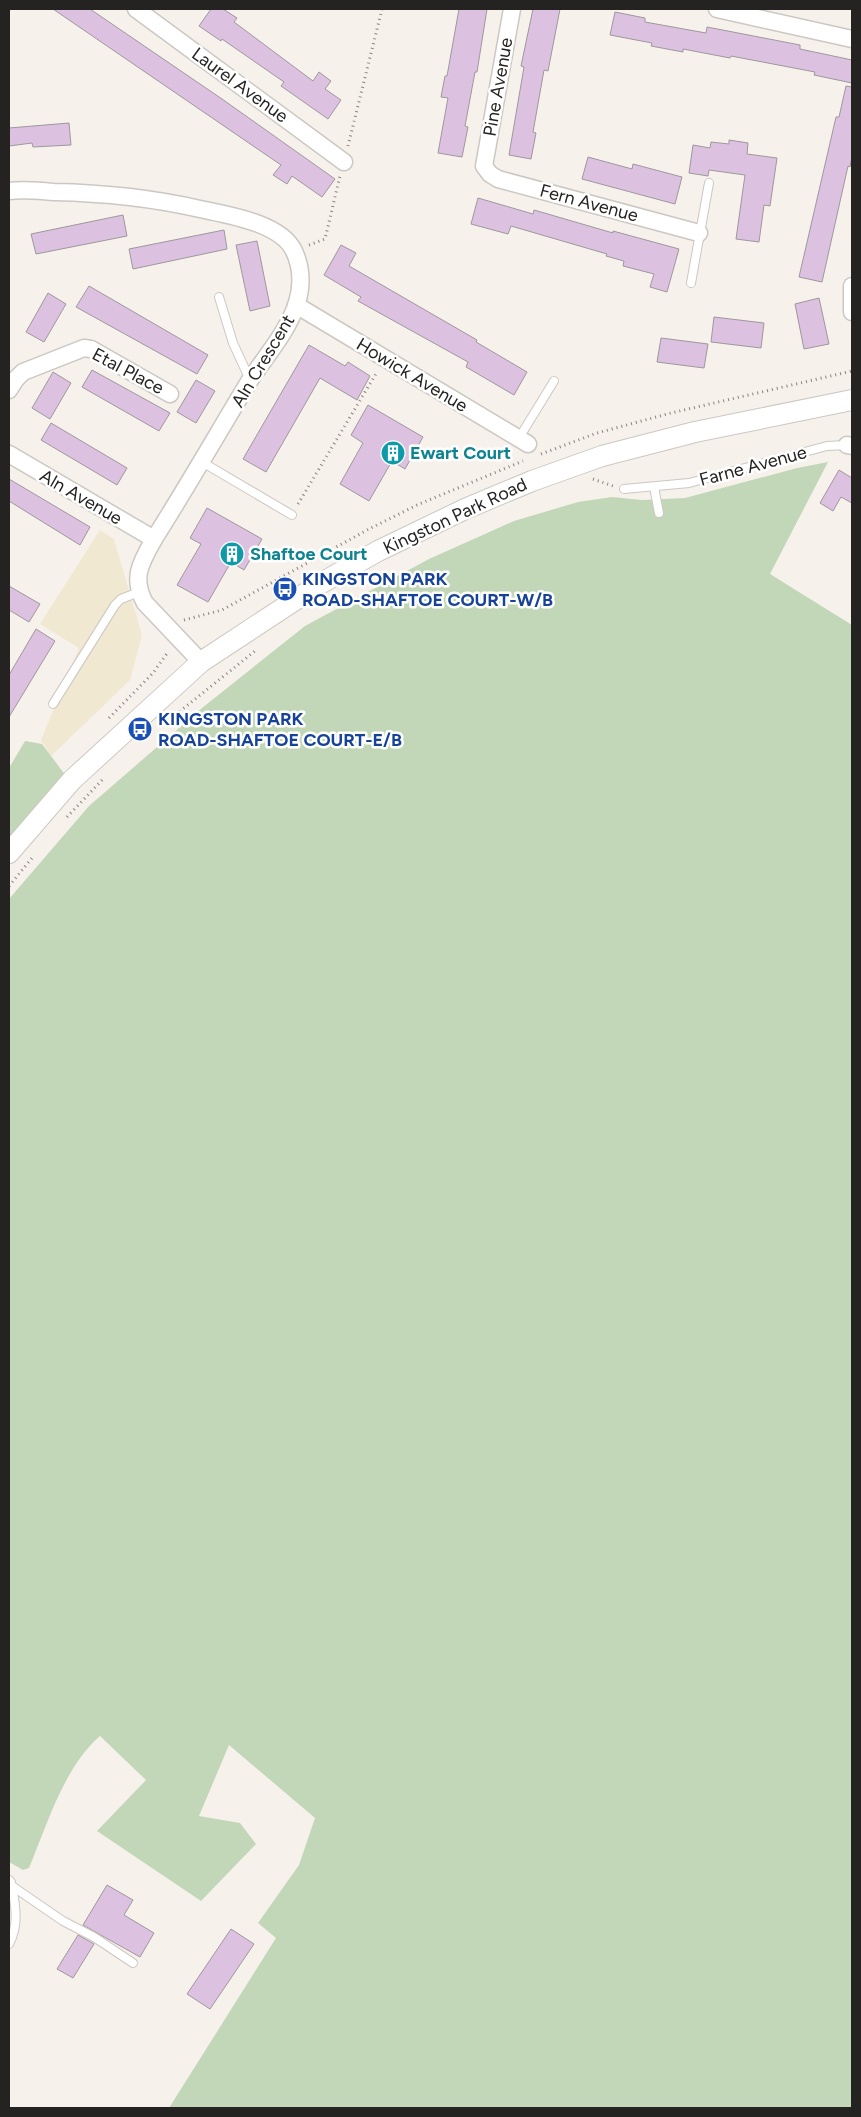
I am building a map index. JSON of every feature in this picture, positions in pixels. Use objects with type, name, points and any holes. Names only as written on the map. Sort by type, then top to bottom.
[{"type":"street","name":"Laurel Avenue","points":[[136,9],[344,162]]},
{"type":"street","name":"Pine Avenue","points":[[484,166],[512,9]]},
{"type":"street","points":[[717,9],[852,39]]},
{"type":"street","name":"Fern Avenue","points":[[484,166],[490,174],[498,178],[699,233]]},
{"type":"street","name":"Aln Crescent","points":[[9,191],[96,193],[158,200],[236,217],[275,231],[294,250],[300,268],[301,286],[296,305],[287,324],[250,380],[142,560],[138,575],[139,592]]},
{"type":"street","points":[[852,286],[852,312]]},
{"type":"street","name":"Howick Avenue","points":[[296,305],[528,449]]},
{"type":"street","name":"Etal Place","points":[[9,390],[23,372],[84,348],[91,349],[170,394]]},
{"type":"street","name":"Kingston Park Road","points":[[9,853],[72,780],[201,662],[318,585],[378,551],[465,508],[602,456],[653,442],[852,400]]},
{"type":"street","name":"Aln Avenue","points":[[9,454],[154,539]]},
{"type":"street","points":[[139,592],[145,603],[201,662]]},
{"type":"lane","points":[[691,283],[709,183]]},
{"type":"lane","points":[[219,297],[233,343],[250,380]]},
{"type":"lane","points":[[528,449],[554,381]]},
{"type":"lane","name":"Farne Avenue","points":[[624,489],[689,482],[827,446],[849,445]]},
{"type":"lane","points":[[202,462],[292,515]]},
{"type":"lane","points":[[654,487],[659,513]]},
{"type":"lane","points":[[53,704],[115,605],[121,599],[139,592]]},
{"type":"lane","points":[[9,1944],[13,1937],[16,1909],[10,1883]]},
{"type":"lane","points":[[10,1883],[63,1921],[94,1937],[133,1963]]},
{"type":"path","points":[[294,250],[325,239],[382,9]]},
{"type":"path","points":[[292,515],[385,359]]},
{"type":"path","points":[[486,477],[524,460],[528,449],[597,434],[671,413],[852,371]]},
{"type":"path","points":[[590,478],[624,489]]},
{"type":"path","points":[[163,725],[261,647]]},
{"type":"path","points":[[61,824],[107,775]]},
{"type":"path","points":[[9,886],[37,852]]},
{"type":"shaded area","points":[[100,530],[114,539],[142,635],[130,680],[51,756],[41,740],[79,648],[40,624]]},
{"type":"green space","points":[[828,462],[770,574],[852,625],[852,2108],[169,2108],[276,1938],[258,1923],[299,1865],[315,1818],[229,1745],[199,1816],[240,1823],[256,1844],[201,1901],[97,1831],[146,1780],[100,1736],[87,1749],[66,1780],[29,1868],[23,1870],[9,1862],[9,899],[89,806],[202,708],[305,626],[429,559],[514,521],[578,502],[612,497],[642,500],[685,498],[797,468]]},
{"type":"green space","points":[[25,741],[42,744],[66,776],[9,838],[9,768]]},
{"type":"building","points":[[53,9],[90,9],[335,179],[322,197],[292,176],[287,184],[273,175],[281,165]]},
{"type":"building","points":[[211,9],[223,9],[237,18],[234,22],[313,81],[319,72],[331,81],[325,89],[341,100],[328,119],[281,86],[284,82],[222,39],[221,41],[199,26]]},
{"type":"building","points":[[459,9],[487,9],[477,72],[475,72],[465,126],[468,127],[462,157],[438,153],[448,98],[441,97],[445,76],[447,76]]},
{"type":"building","points":[[533,9],[560,9],[548,71],[544,70],[533,132],[536,133],[531,159],[509,155],[524,67],[521,66]]},
{"type":"building","points":[[615,12],[645,18],[645,22],[706,33],[707,27],[800,45],[800,49],[852,60],[852,83],[814,75],[815,72],[731,56],[730,58],[683,49],[683,52],[651,46],[652,43],[610,35]]},
{"type":"building","points":[[846,86],[852,87],[852,157],[850,167],[848,166],[822,282],[799,277],[836,117],[839,117]]},
{"type":"building","points":[[69,123],[71,145],[33,147],[32,143],[9,146],[9,128]]},
{"type":"building","points":[[729,140],[748,143],[747,154],[777,158],[770,206],[764,205],[759,242],[736,239],[745,175],[709,170],[708,176],[689,173],[693,145],[710,148],[711,142],[729,144]]},
{"type":"building","points":[[588,157],[632,169],[633,164],[682,177],[675,204],[582,179]]},
{"type":"building","points":[[478,198],[533,214],[534,210],[613,233],[613,231],[679,249],[667,292],[650,287],[654,274],[623,266],[624,261],[606,256],[607,254],[511,226],[508,234],[471,224]]},
{"type":"building","points":[[123,215],[127,236],[36,254],[31,234]]},
{"type":"building","points":[[224,230],[227,249],[133,269],[129,249]]},
{"type":"building","points":[[257,241],[270,306],[250,311],[236,245]]},
{"type":"building","points":[[341,245],[356,253],[349,266],[477,340],[476,342],[527,372],[514,395],[466,367],[468,362],[358,301],[361,297],[324,275]]},
{"type":"building","points":[[89,286],[208,355],[197,374],[76,307]]},
{"type":"building","points":[[48,293],[66,304],[44,342],[26,332]]},
{"type":"building","points":[[819,298],[829,344],[804,349],[795,304]]},
{"type":"building","points":[[714,317],[764,323],[761,348],[711,342]]},
{"type":"building","points":[[661,338],[708,344],[704,368],[657,362]]},
{"type":"building","points":[[309,345],[345,366],[348,362],[370,376],[357,400],[320,378],[266,472],[243,459]]},
{"type":"building","points":[[92,370],[170,413],[159,431],[82,387]]},
{"type":"building","points":[[53,372],[71,383],[50,419],[32,408]]},
{"type":"building","points":[[196,380],[215,391],[196,423],[177,412]]},
{"type":"building","name":"Ewart Court","points":[[368,405],[423,437],[405,469],[392,461],[369,501],[340,484],[363,443],[351,435]]},
{"type":"building","points":[[51,423],[127,468],[117,485],[41,440]]},
{"type":"building","points":[[839,470],[852,478],[852,503],[841,497],[833,511],[820,503]]},
{"type":"building","points":[[9,479],[90,527],[80,545],[9,501]]},
{"type":"building","name":"Shaftoe Court","points":[[207,508],[262,539],[244,570],[231,562],[208,602],[177,585],[201,544],[190,538]]},
{"type":"building","points":[[9,586],[40,604],[29,622],[9,610]]},
{"type":"building","points":[[36,629],[55,641],[9,717],[9,675]]},
{"type":"building","points":[[107,1885],[133,1900],[124,1915],[154,1933],[140,1957],[83,1925]]},
{"type":"building","points":[[231,1929],[254,1944],[210,2009],[187,1994]]},
{"type":"building","points":[[78,1935],[94,1944],[73,1978],[57,1969]]},
{"type":"place","name":"Ewart Court","points":[[393,453]]},
{"type":"place","name":"Shaftoe Court","points":[[232,554]]},
{"type":"place","name":"KINGSTON PARK ROAD-SHAFTOE COURT-W/B","points":[[285,589]]},
{"type":"place","name":"KINGSTON PARK ROAD-SHAFTOE COURT-E/B","points":[[140,729]]}]
